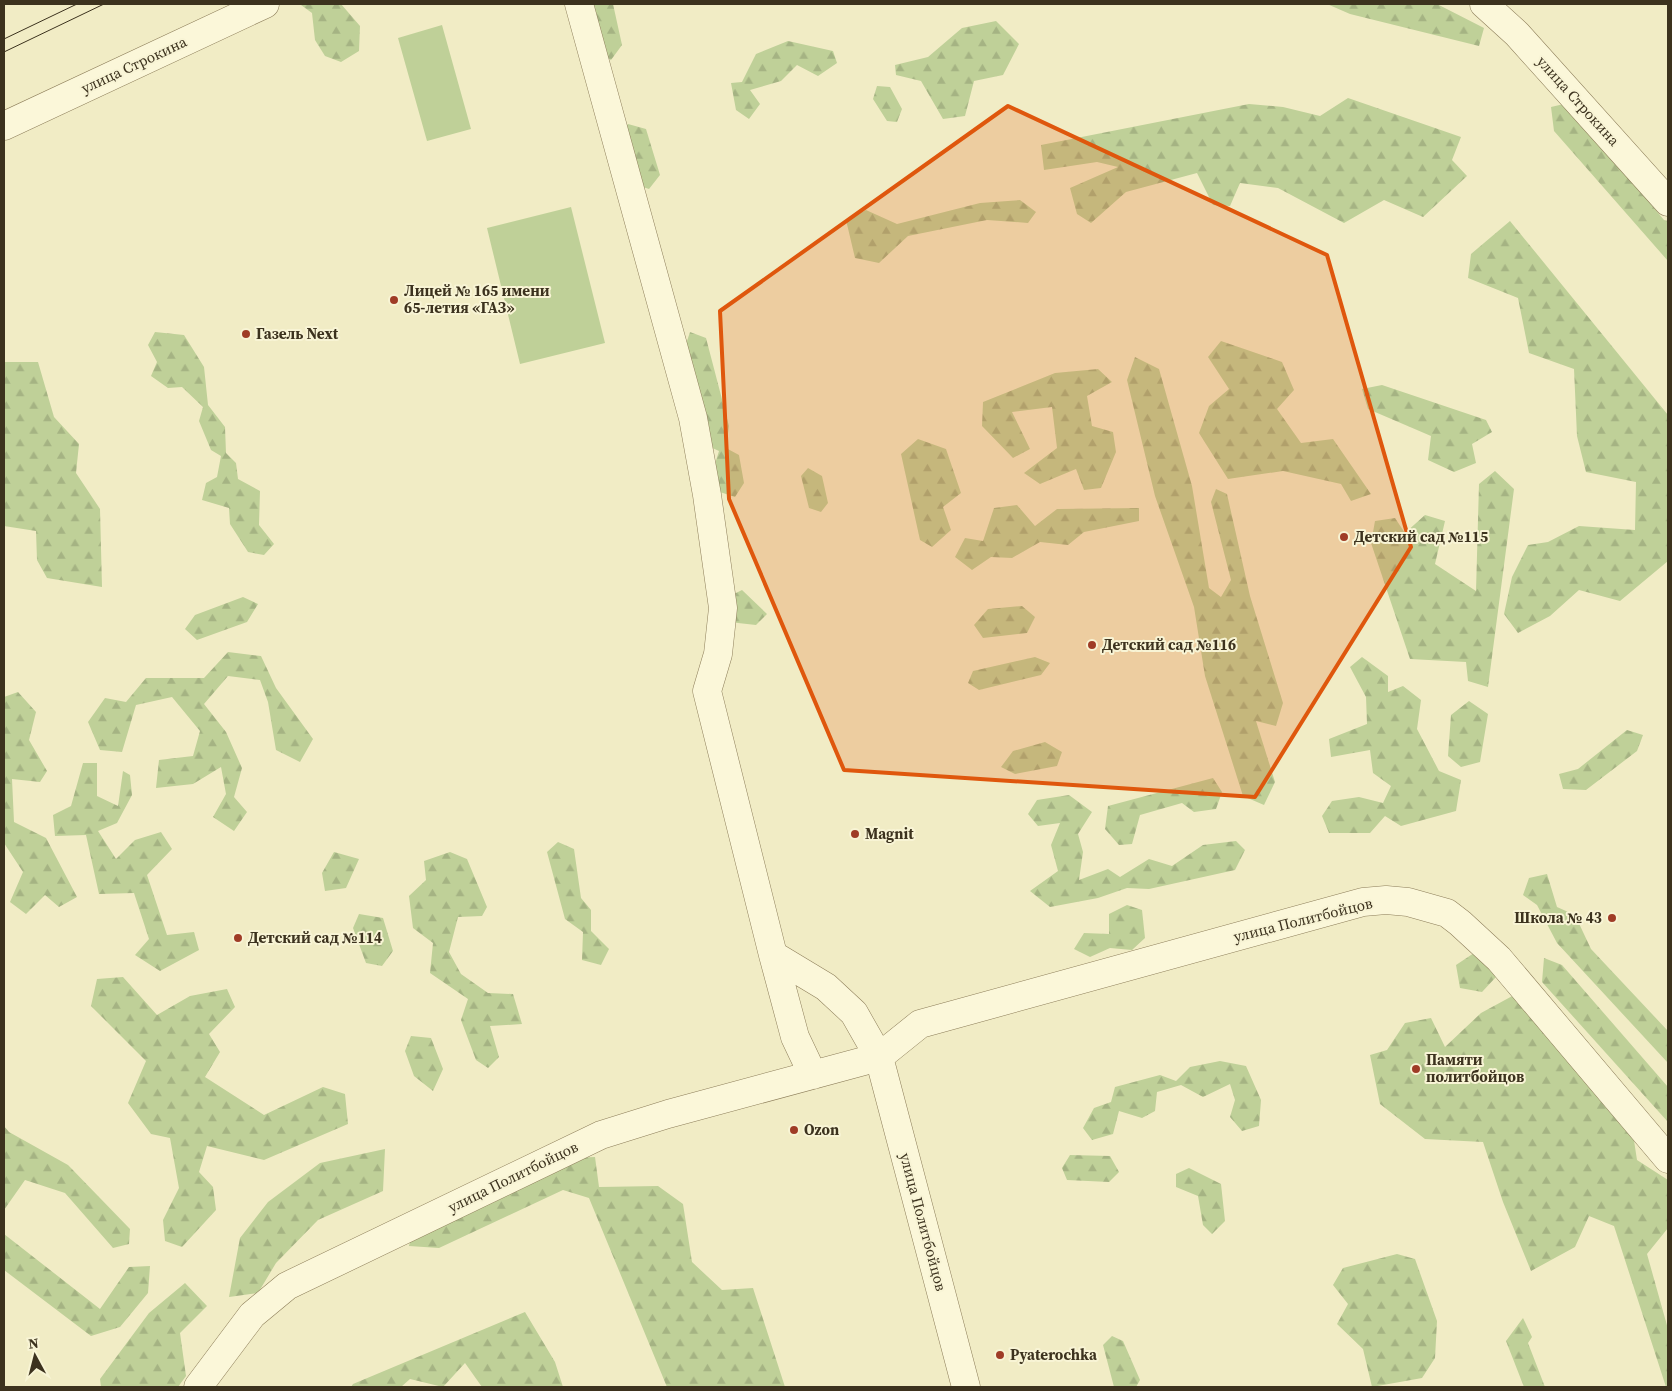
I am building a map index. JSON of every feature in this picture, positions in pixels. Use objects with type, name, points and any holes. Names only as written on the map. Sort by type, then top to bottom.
[{"type":"street","name":"улица Строкина","points":[[4,126],[265,4]]},
{"type":"street","points":[[579,4],[693,418],[707,495],[722,608],[718,654],[707,692],[773,955],[796,1037],[813,1075]]},
{"type":"street","name":"улица Строкина","points":[[1484,4],[1517,34],[1668,202]]},
{"type":"street","name":"улица Политбойцов","points":[[198,1387],[252,1315],[287,1286],[602,1135],[668,1114],[879,1057],[920,1024],[1363,902],[1386,900],[1408,902],[1447,913],[1498,959],[1668,1159]]},
{"type":"street","points":[[773,955],[826,987],[854,1013],[879,1057]]},
{"type":"street","name":"улица Политбойцов","points":[[879,1057],[966,1387]]},
{"type":"highlighted area","points":[[1008,106],[1327,255],[1411,547],[1255,797],[844,770],[729,499],[720,311]]},
{"type":"green space","points":[[341,4],[360,26],[359,51],[341,62],[325,56],[315,40],[312,13],[301,5]]},
{"type":"green space","points":[[588,4],[613,4],[622,45],[611,60],[600,54]]},
{"type":"green space","points":[[1327,4],[1437,4],[1484,28],[1479,46],[1350,14]]},
{"type":"green space","points":[[996,21],[1019,44],[1003,75],[974,81],[965,116],[943,119],[921,81],[896,75],[895,65],[928,57],[962,28]]},
{"type":"green space","points":[[442,25],[471,129],[427,141],[398,38]]},
{"type":"green space","points":[[788,41],[833,51],[837,63],[818,76],[797,65],[781,81],[750,90],[760,104],[749,119],[736,110],[731,83],[742,82],[756,54]]},
{"type":"green space","points":[[877,86],[890,87],[902,109],[897,122],[887,121],[873,99]]},
{"type":"green space","points":[[1348,98],[1461,137],[1452,160],[1467,176],[1423,217],[1384,200],[1344,223],[1278,188],[1240,183],[1230,206],[1213,205],[1197,173],[1126,192],[1091,223],[1077,214],[1070,188],[1118,167],[1097,162],[1044,170],[1041,145],[1249,104],[1283,107],[1320,116]]},
{"type":"green space","points":[[1568,103],[1664,220],[1668,221],[1668,261],[1554,131],[1551,107]]},
{"type":"green space","points":[[628,124],[646,129],[660,175],[649,189],[634,184],[619,137]]},
{"type":"green space","points":[[1020,200],[1036,212],[1028,223],[987,220],[908,236],[879,263],[855,258],[846,220],[866,210],[897,224],[980,203]]},
{"type":"green space","points":[[571,207],[605,343],[520,364],[487,228]]},
{"type":"green space","points":[[1510,221],[1668,415],[1668,561],[1620,601],[1579,590],[1550,616],[1518,633],[1504,614],[1512,577],[1528,545],[1548,542],[1579,526],[1635,530],[1636,482],[1586,472],[1577,436],[1574,369],[1529,353],[1518,298],[1468,278],[1471,254]]},
{"type":"green space","points":[[155,332],[184,335],[204,367],[208,405],[225,427],[226,453],[236,463],[238,479],[260,491],[259,525],[274,544],[264,555],[248,552],[230,524],[229,508],[202,500],[206,483],[217,477],[221,456],[211,450],[199,421],[203,407],[182,387],[168,388],[151,376],[157,362],[148,345]]},
{"type":"green space","points":[[690,332],[706,338],[729,426],[726,448],[739,455],[744,483],[735,497],[720,492],[714,467],[719,451],[708,446],[683,353]]},
{"type":"green space","points":[[1221,341],[1282,362],[1294,390],[1277,409],[1301,443],[1333,439],[1371,494],[1351,501],[1341,484],[1283,471],[1228,479],[1199,433],[1209,406],[1229,389],[1208,357]]},
{"type":"green space","points":[[1135,357],[1159,369],[1192,486],[1209,588],[1221,597],[1231,580],[1211,502],[1216,489],[1227,494],[1250,596],[1283,703],[1276,726],[1256,721],[1275,782],[1264,805],[1243,796],[1205,676],[1194,607],[1155,496],[1127,380]]},
{"type":"green space","points":[[4,362],[38,362],[54,417],[79,444],[76,473],[100,509],[102,587],[47,578],[37,560],[36,531],[4,526]]},
{"type":"green space","points":[[1098,369],[1112,382],[1087,396],[1092,426],[1113,432],[1116,452],[1101,488],[1084,490],[1076,469],[1040,484],[1024,473],[1057,448],[1052,407],[1012,412],[1030,449],[1013,458],[982,426],[983,402],[1055,373]]},
{"type":"green space","points":[[1382,385],[1486,420],[1492,432],[1472,444],[1476,463],[1454,472],[1428,460],[1431,436],[1368,409],[1362,389]]},
{"type":"green space","points":[[918,439],[946,449],[961,493],[943,507],[951,530],[932,547],[920,540],[901,454]]},
{"type":"green space","points":[[808,468],[822,476],[828,503],[821,512],[809,508],[801,476]]},
{"type":"green space","points":[[1495,471],[1514,489],[1488,687],[1468,681],[1466,662],[1410,659],[1371,543],[1375,521],[1395,518],[1405,533],[1425,515],[1445,521],[1435,564],[1476,591],[1479,484]]},
{"type":"green space","points":[[1017,505],[1035,526],[1057,509],[1139,508],[1139,521],[1084,532],[1068,545],[1040,542],[1012,558],[991,557],[972,570],[955,557],[965,538],[983,541],[994,508]]},
{"type":"green space","points":[[742,590],[767,614],[756,625],[729,622],[724,599]]},
{"type":"green space","points":[[243,597],[258,604],[247,622],[197,640],[185,629],[195,615]]},
{"type":"green space","points":[[1022,606],[1035,617],[1027,633],[983,638],[974,625],[988,609]]},
{"type":"green space","points":[[228,652],[261,656],[276,688],[313,739],[300,762],[276,750],[268,702],[260,680],[228,676],[204,704],[226,732],[242,768],[234,797],[247,812],[234,831],[213,817],[226,794],[221,767],[193,784],[156,788],[159,760],[193,756],[200,731],[172,697],[136,705],[122,752],[100,750],[88,722],[105,698],[126,702],[146,678],[204,678]]},
{"type":"green space","points":[[1035,657],[1050,663],[1041,675],[979,690],[968,683],[973,671]]},
{"type":"green space","points":[[1362,657],[1388,676],[1388,692],[1403,686],[1421,700],[1417,729],[1439,771],[1461,780],[1456,811],[1401,826],[1385,816],[1370,833],[1329,833],[1322,816],[1332,801],[1359,797],[1383,803],[1391,786],[1373,773],[1370,750],[1331,757],[1329,739],[1367,724],[1366,697],[1350,667]]},
{"type":"green space","points":[[18,692],[36,712],[29,740],[47,771],[40,782],[12,779],[14,822],[46,838],[77,897],[59,907],[45,895],[26,914],[10,902],[23,872],[4,843],[4,697]]},
{"type":"green space","points":[[1469,701],[1488,714],[1480,762],[1461,767],[1448,756],[1451,715]]},
{"type":"green space","points":[[1627,730],[1643,735],[1637,751],[1586,790],[1563,789],[1559,774],[1578,769]]},
{"type":"green space","points":[[1045,742],[1062,752],[1057,766],[1015,774],[1001,767],[1013,751]]},
{"type":"green space","points":[[83,763],[97,763],[97,796],[118,806],[123,771],[130,775],[132,795],[117,823],[98,831],[116,859],[135,840],[161,832],[172,849],[147,875],[167,935],[194,932],[199,950],[160,971],[135,955],[149,939],[134,893],[99,894],[86,835],[55,836],[53,815],[71,806]]},
{"type":"green space","points":[[1213,778],[1222,792],[1216,809],[1194,812],[1182,803],[1140,815],[1132,844],[1119,845],[1105,829],[1108,806]]},
{"type":"green space","points":[[1069,795],[1092,812],[1078,834],[1083,852],[1079,880],[1108,869],[1120,877],[1149,859],[1172,866],[1203,845],[1236,841],[1245,850],[1235,870],[1149,889],[1127,888],[1098,898],[1050,907],[1030,891],[1058,871],[1051,845],[1060,823],[1038,826],[1028,814],[1037,800]]},
{"type":"green space","points":[[558,842],[574,849],[581,898],[591,910],[591,931],[609,949],[601,965],[582,960],[583,932],[565,919],[547,852]]},
{"type":"green space","points":[[334,852],[359,859],[346,888],[325,891],[322,873]]},
{"type":"green space","points":[[450,852],[467,859],[487,907],[482,916],[458,917],[449,952],[461,974],[488,993],[513,994],[522,1024],[490,1026],[499,1057],[488,1068],[476,1060],[461,1020],[468,999],[430,973],[433,943],[413,928],[409,896],[426,880],[424,861]]},
{"type":"green space","points":[[1547,874],[1557,907],[1575,915],[1591,949],[1668,1031],[1668,1063],[1557,943],[1537,905],[1523,895],[1529,878]]},
{"type":"green space","points":[[1127,905],[1142,910],[1145,938],[1132,950],[1110,948],[1090,957],[1074,949],[1084,933],[1109,934],[1109,914]]},
{"type":"green space","points":[[359,914],[383,918],[393,951],[382,966],[366,963],[353,928]]},
{"type":"green space","points":[[1474,953],[1493,959],[1496,977],[1482,992],[1460,988],[1456,965]]},
{"type":"green space","points":[[1544,958],[1562,965],[1668,1087],[1668,1122],[1542,982]]},
{"type":"green space","points":[[123,977],[157,1015],[190,996],[227,989],[235,1007],[209,1034],[220,1052],[205,1077],[264,1115],[323,1087],[345,1094],[348,1124],[264,1160],[207,1146],[199,1172],[213,1187],[216,1210],[182,1247],[165,1241],[163,1220],[179,1188],[170,1138],[151,1134],[128,1103],[146,1061],[91,1006],[97,979]]},
{"type":"green space","points":[[1516,994],[1629,1108],[1637,1160],[1668,1180],[1668,1228],[1647,1254],[1668,1329],[1668,1387],[1666,1387],[1614,1226],[1589,1216],[1575,1247],[1531,1271],[1503,1202],[1483,1142],[1425,1139],[1380,1104],[1370,1055],[1387,1050],[1405,1023],[1431,1018],[1445,1047],[1481,1013]]},
{"type":"green space","points":[[411,1036],[431,1038],[443,1069],[433,1091],[414,1076],[405,1051]]},
{"type":"green space","points":[[1220,1061],[1246,1066],[1261,1100],[1259,1126],[1242,1131],[1230,1117],[1235,1100],[1230,1084],[1203,1097],[1181,1085],[1157,1092],[1155,1111],[1142,1118],[1119,1111],[1113,1134],[1092,1140],[1083,1128],[1094,1108],[1111,1102],[1115,1087],[1160,1075],[1176,1081],[1190,1067]]},
{"type":"green space","points":[[4,1126],[9,1132],[68,1165],[130,1229],[129,1244],[113,1248],[65,1193],[25,1180],[4,1210]]},
{"type":"green space","points":[[385,1149],[383,1191],[318,1220],[276,1263],[258,1293],[229,1297],[240,1238],[268,1202],[320,1163]]},
{"type":"green space","points":[[1070,1155],[1110,1156],[1119,1172],[1109,1182],[1067,1180],[1062,1168]]},
{"type":"green space","points":[[595,1157],[599,1187],[658,1186],[683,1204],[692,1262],[722,1290],[753,1288],[785,1387],[667,1387],[589,1198],[563,1190],[439,1248],[409,1246],[417,1213],[570,1158]]},
{"type":"green space","points":[[1189,1168],[1221,1184],[1225,1221],[1212,1234],[1203,1225],[1198,1196],[1176,1187],[1176,1174]]},
{"type":"green space","points":[[4,1234],[100,1309],[129,1267],[150,1266],[148,1293],[120,1327],[91,1336],[4,1270]]},
{"type":"green space","points":[[1397,1254],[1415,1259],[1437,1321],[1435,1358],[1422,1378],[1372,1387],[1363,1349],[1337,1324],[1348,1304],[1333,1285],[1343,1268]]},
{"type":"green space","points":[[185,1283],[207,1306],[180,1333],[186,1376],[178,1387],[101,1387],[100,1379],[149,1313]]},
{"type":"green space","points":[[525,1312],[555,1362],[563,1387],[482,1387],[465,1363],[443,1387],[410,1379],[401,1387],[351,1387],[353,1384]]},
{"type":"green space","points":[[1523,1318],[1532,1337],[1528,1343],[1545,1387],[1524,1387],[1506,1341]]},
{"type":"green space","points":[[1112,1336],[1123,1341],[1140,1380],[1136,1387],[1114,1387],[1103,1345]]},
{"type":"tram line","points":[[4,39],[77,4]]},
{"type":"tram line","points":[[4,52],[104,4]]},
{"type":"place","name":"Лицей № 165 имени 65-летия «ГАЗ»","points":[[394,300]]},
{"type":"place","name":"Газель Next","points":[[246,334]]},
{"type":"place","name":"Детский сад №115","points":[[1344,537]]},
{"type":"place","name":"Детский сад №116","points":[[1092,645]]},
{"type":"place","name":"Magnit","points":[[855,834]]},
{"type":"place","name":"Школа № 43","points":[[1612,918]]},
{"type":"place","name":"Детский сад №114","points":[[238,938]]},
{"type":"place","name":"Памяти политбойцов","points":[[1416,1069]]},
{"type":"place","name":"Ozon","points":[[794,1130]]},
{"type":"place","name":"Pyaterochka","points":[[1000,1355]]}]
